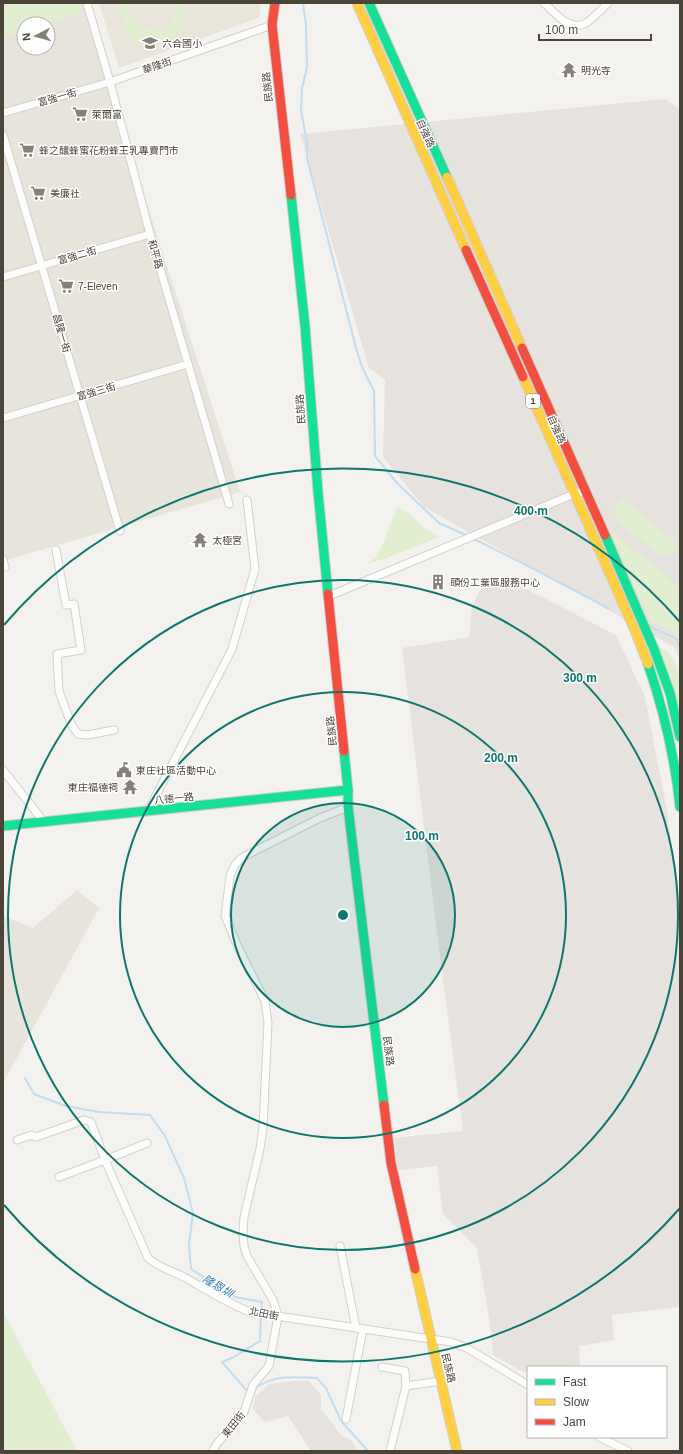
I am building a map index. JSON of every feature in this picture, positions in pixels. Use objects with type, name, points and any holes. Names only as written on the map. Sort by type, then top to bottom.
[{"type":"main road","name":"民族路","points":[[275,3],[272,25],[304,318],[318,492],[348,790],[348,807],[391,1163],[457,1451]]},
{"type":"main road","name":"自強路","points":[[357,3],[634,628],[650,670],[662,708],[674,757],[680,807]]},
{"type":"main road","name":"自強路","points":[[369,3],[586,491],[654,649],[670,693],[680,737]]},
{"type":"main road","points":[[417,140],[427,135]]},
{"type":"main road","points":[[495,314],[504,308]]},
{"type":"main road","points":[[549,437],[559,431]]},
{"type":"main road","name":"八德一路","points":[[3,826],[348,790]]},
{"type":"street","name":"和平路","points":[[87,3],[110,82],[150,234],[229,504]]},
{"type":"street","points":[[544,3],[567,23],[575,26],[584,24],[608,3]]},
{"type":"street","name":"華隆街","points":[[110,82],[272,25]]},
{"type":"street","name":"富強一街","points":[[3,113],[110,82]]},
{"type":"street","name":"昌隆一街","points":[[3,135],[120,531]]},
{"type":"street","name":"富強二街","points":[[3,277],[150,234]]},
{"type":"street","name":"富強三街","points":[[3,418],[188,364]]},
{"type":"street","points":[[329,596],[574,494],[586,491]]},
{"type":"street","points":[[148,811],[232,649],[255,569],[247,500]]},
{"type":"street","points":[[56,550],[66,606],[74,604],[81,650],[57,654],[59,691],[71,724],[78,734],[114,730]]},
{"type":"street","points":[[3,559],[5,567]]},
{"type":"street","points":[[3,770],[44,822]]},
{"type":"street","points":[[278,1316],[273,1300],[247,1256],[244,1246],[244,1217],[260,1149],[263,1127],[268,1023],[266,1001],[238,947],[225,916],[230,876],[235,865],[241,858],[320,818],[348,807]]},
{"type":"street","name":"北田街","points":[[17,1140],[32,1135],[36,1137],[84,1120],[91,1122],[105,1160],[148,1258],[155,1265],[184,1277],[232,1305],[250,1312],[261,1314],[451,1342],[467,1348],[527,1384]]},
{"type":"street","points":[[59,1177],[147,1143]]},
{"type":"street","points":[[340,1246],[360,1328],[346,1419]]},
{"type":"street","name":"東田街","points":[[213,1451],[216,1445],[244,1412],[253,1385],[269,1366],[278,1316]]},
{"type":"street","points":[[382,1367],[405,1371],[406,1386],[390,1451]]},
{"type":"street","points":[[406,1386],[441,1381]]},
{"type":"street","points":[[601,1438],[628,1451]]},
{"type":"shaded area","points":[[3,3],[90,3],[105,74],[240,492],[3,561]]},
{"type":"shaded area","name":"六合國小","points":[[99,3],[261,3],[259,18],[119,68]]},
{"type":"shaded area","points":[[666,99],[680,110],[680,660],[674,647],[424,507],[383,457],[385,380],[369,368],[300,134]]},
{"type":"shaded area","points":[[487,576],[507,579],[616,635],[645,697],[668,816],[680,907],[680,1307],[612,1315],[614,1340],[579,1346],[580,1365],[527,1366],[527,1371],[523,1372],[493,1355],[490,1323],[477,1248],[443,1214],[437,1166],[398,1170],[394,1138],[463,1131],[402,648],[469,637],[472,606]]},
{"type":"shaded area","points":[[77,890],[99,908],[3,1083],[3,916],[33,928]]},
{"type":"shaded area","points":[[309,1381],[321,1395],[321,1409],[342,1436],[351,1440],[358,1451],[311,1451],[288,1416],[265,1422],[253,1409],[255,1397],[269,1384]]},
{"type":"green space","points":[[3,3],[79,3],[81,14],[56,21],[56,16],[16,16],[16,33],[3,37]]},
{"type":"green space","points":[[117,3],[126,3],[134,21],[148,28],[155,29],[166,26],[174,17],[176,3],[185,3],[185,18],[178,31],[165,40],[158,43],[148,43],[139,39],[141,44],[134,46]]},
{"type":"green space","points":[[620,500],[624,500],[677,544],[676,550],[670,555],[661,556],[617,521],[615,510]]},
{"type":"green space","points":[[397,507],[411,515],[422,526],[439,537],[384,559],[367,564],[376,557],[383,544]]},
{"type":"green space","points":[[611,533],[653,564],[680,588],[680,641],[676,633],[650,621]]},
{"type":"green space","points":[[657,646],[670,654],[677,667],[680,682],[680,713]]},
{"type":"green space","points":[[3,1312],[77,1451],[3,1451]]},
{"type":"waterway","points":[[303,3],[306,26],[307,68],[302,88],[301,110],[307,143],[307,158],[356,348],[362,367],[374,391],[375,456],[397,483],[439,523],[468,536]]},
{"type":"waterway","points":[[472,538],[608,608]]},
{"type":"waterway","points":[[651,627],[675,638],[680,647]]},
{"type":"waterway","name":"隆恩圳","points":[[25,1078],[34,1094],[66,1106],[99,1112],[150,1115],[165,1136],[184,1178],[193,1213],[189,1244],[191,1269],[235,1297],[262,1302],[261,1311]]},
{"type":"waterway","name":"隆恩圳","points":[[248,1392],[222,1362],[234,1357],[260,1341],[261,1315]]},
{"type":"waterway","name":"隆恩圳","points":[[255,1388],[278,1378],[317,1378],[326,1388],[341,1421],[368,1451]]},
{"type":"traffic: fast","points":[[369,3],[447,177]]},
{"type":"traffic: fast","points":[[291,195],[305,326],[318,492],[328,594]]},
{"type":"traffic: fast","points":[[605,535],[654,649],[670,693],[680,737]]},
{"type":"traffic: fast","points":[[648,664],[668,735],[680,807]]},
{"type":"traffic: fast","points":[[344,751],[348,790],[348,807],[384,1105]]},
{"type":"traffic: fast","points":[[3,826],[348,790]]},
{"type":"traffic: slow","points":[[357,3],[466,250]]},
{"type":"traffic: slow","points":[[447,177],[522,348]]},
{"type":"traffic: slow","points":[[523,377],[636,633],[648,664]]},
{"type":"traffic: slow","points":[[415,1269],[457,1451]]},
{"type":"traffic: jam","points":[[275,3],[272,25],[291,195]]},
{"type":"traffic: jam","points":[[466,250],[523,377]]},
{"type":"traffic: jam","points":[[522,348],[605,535]]},
{"type":"traffic: jam","points":[[328,594],[344,751]]},
{"type":"traffic: jam","points":[[384,1105],[391,1163],[415,1269]]},
{"type":"place","name":"六合國小","points":[[150,43]]},
{"type":"place","name":"明光寺","points":[[569,70]]},
{"type":"place","name":"萊爾富","points":[[80,114]]},
{"type":"place","name":"蜂之釀蜂蜜花粉蜂王乳專賣門市","points":[[27,150]]},
{"type":"place","name":"美廉社","points":[[38,193]]},
{"type":"place","name":"7-Eleven","points":[[66,286]]},
{"type":"place","name":"太極宮","points":[[200,540]]},
{"type":"place","name":"頭份工業區服務中心","points":[[438,582]]},
{"type":"place","name":"東庄社區活動中心","points":[[124,770]]},
{"type":"place","name":"東庄福德祠","points":[[130,787]]}]
